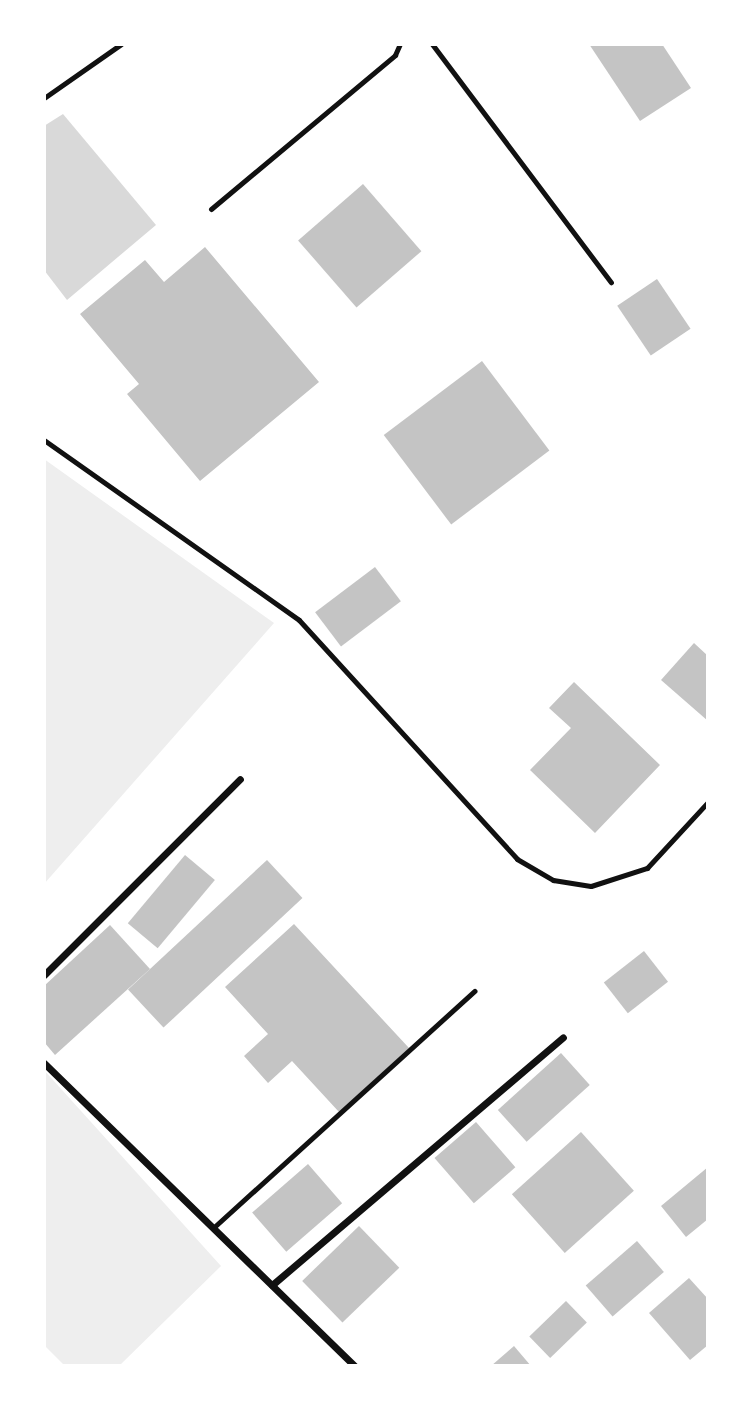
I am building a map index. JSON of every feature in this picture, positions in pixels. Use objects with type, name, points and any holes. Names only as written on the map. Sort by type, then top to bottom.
[{"type":"street","points":[[44,975],[240,779]]},
{"type":"street","points":[[272,1285],[563,1037]]},
{"type":"street","points":[[44,1063],[355,1366]]},
{"type":"lane","points":[[44,98],[121,44]]},
{"type":"lane","points":[[211,209],[396,55],[400,44]]},
{"type":"lane","points":[[432,44],[611,282]]},
{"type":"lane","points":[[44,440],[299,620],[517,859],[553,880],[591,886],[647,868],[708,802]]},
{"type":"lane","points":[[213,1228],[474,991]]},
{"type":"shaded area","points":[[63,114],[156,225],[67,300],[44,270],[44,126]]},
{"type":"shaded area","points":[[44,459],[274,623],[44,884]]},
{"type":"shaded area","points":[[44,1070],[221,1266],[119,1366],[65,1366],[44,1345]]},
{"type":"building","points":[[589,44],[662,44],[691,88],[640,121]]},
{"type":"building","points":[[363,184],[421,251],[356,308],[298,240]]},
{"type":"building","points":[[205,247],[319,382],[200,481],[127,394],[139,384],[80,314],[145,260],[164,282]]},
{"type":"building","points":[[657,279],[691,329],[651,356],[617,306]]},
{"type":"building","points":[[482,361],[549,450],[451,524],[384,435]]},
{"type":"building","points":[[375,567],[401,601],[341,646],[315,612]]},
{"type":"building","points":[[694,643],[708,656],[708,721],[661,680]]},
{"type":"building","points":[[574,682],[660,765],[595,833],[530,770],[571,728],[549,708]]},
{"type":"building","points":[[185,855],[215,880],[158,948],[128,923]]},
{"type":"building","points":[[267,860],[302,898],[164,1028],[128,990]]},
{"type":"building","points":[[294,924],[409,1048],[339,1112],[292,1061],[268,1083],[244,1056],[268,1034],[225,987]]},
{"type":"building","points":[[110,925],[150,969],[55,1055],[44,1042],[44,986]]},
{"type":"building","points":[[644,951],[668,982],[628,1013],[604,982]]},
{"type":"building","points":[[561,1053],[590,1085],[527,1142],[498,1110]]},
{"type":"building","points":[[476,1122],[515,1167],[474,1203],[434,1158]]},
{"type":"building","points":[[581,1132],[634,1191],[565,1253],[512,1194]]},
{"type":"building","points":[[308,1164],[342,1203],[286,1252],[252,1213]]},
{"type":"building","points":[[708,1167],[708,1219],[686,1237],[661,1206]]},
{"type":"building","points":[[359,1226],[399,1268],[342,1323],[302,1281]]},
{"type":"building","points":[[637,1241],[664,1272],[613,1317],[586,1286]]},
{"type":"building","points":[[689,1278],[708,1299],[708,1345],[690,1360],[649,1313]]},
{"type":"building","points":[[566,1301],[587,1323],[550,1358],[529,1336]]},
{"type":"building","points":[[514,1346],[531,1366],[491,1366]]}]
